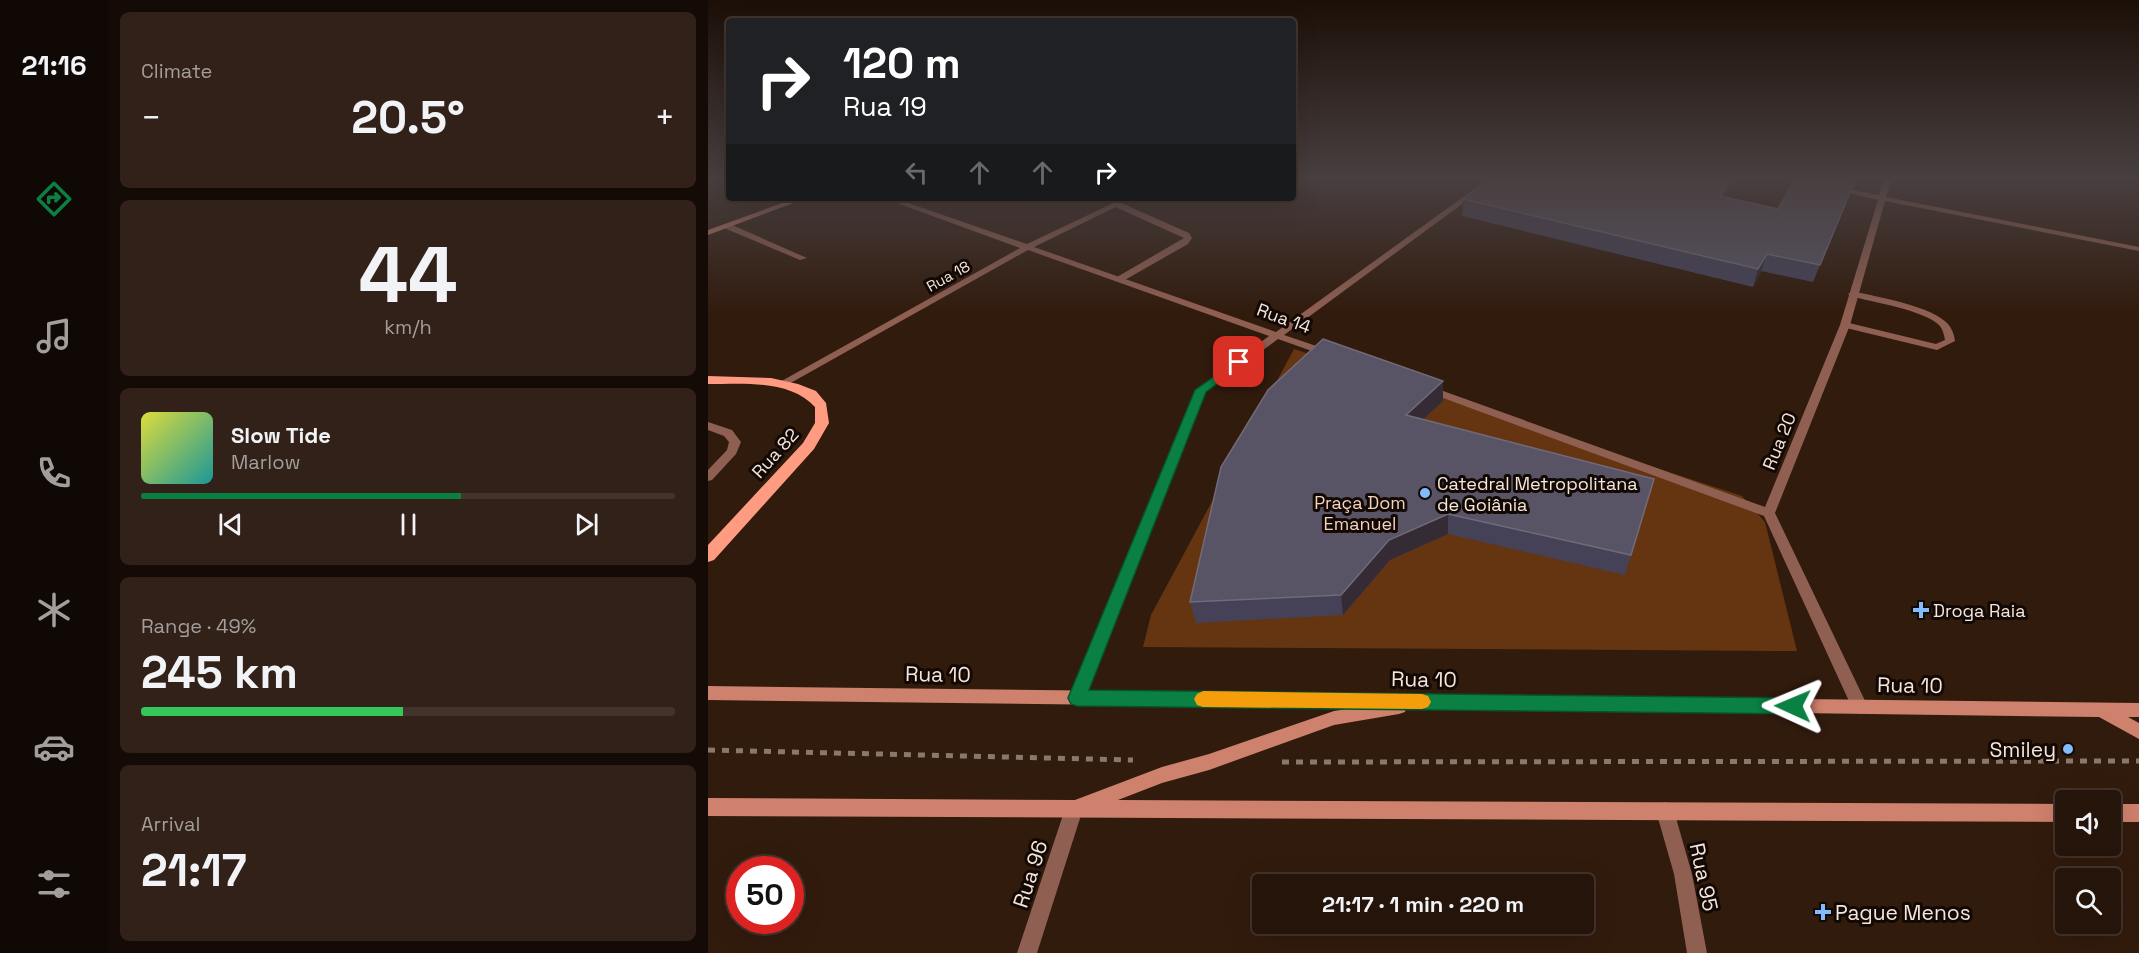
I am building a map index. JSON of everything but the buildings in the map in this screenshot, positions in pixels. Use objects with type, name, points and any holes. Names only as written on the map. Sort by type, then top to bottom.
[{"type":"main road","points":[[708,232],[734,223]]},
{"type":"main road","name":"Rua 82","points":[[708,380],[783,382],[800,388],[818,403],[823,415],[820,427],[809,446],[708,555]]},
{"type":"main road","name":"Rua 10","points":[[708,693],[2139,710]]},
{"type":"main road","points":[[1074,808],[1334,718],[1433,702]]},
{"type":"main road","points":[[2101,710],[2139,732]]},
{"type":"main road","points":[[708,807],[2055,813]]},
{"type":"main road","points":[[2121,813],[2139,813]]},
{"type":"street","name":"Rua 14","points":[[961,223],[1344,359]]},
{"type":"street","name":"Rua 18","points":[[783,382],[1029,247],[1077,223]]},
{"type":"street","points":[[1120,279],[1185,242],[1188,238],[1160,223]]},
{"type":"street","points":[[1077,698],[1201,390],[1431,223]]},
{"type":"street","name":"Rua 20","points":[[1769,513],[1845,325],[1876,223]]},
{"type":"street","points":[[2009,223],[2139,249]]},
{"type":"street","points":[[727,226],[803,258]]},
{"type":"street","points":[[1845,325],[1915,343],[1937,346],[1950,341],[1949,330],[1941,321],[1922,313],[1853,294]]},
{"type":"street","points":[[1411,383],[1769,513],[1860,707]]},
{"type":"street","name":"Rua 82","points":[[708,426],[728,433],[735,442],[732,451],[708,477]]},
{"type":"street","name":"Rua 96","points":[[1027,953],[1074,808]]},
{"type":"street","name":"Rua 95","points":[[1665,811],[1683,874],[1696,953]]},
{"type":"path","points":[[708,750],[1137,760]]},
{"type":"path","points":[[1269,762],[2139,761]]},
{"type":"green space","name":"Praça Dom Emanuel","points":[[1294,349],[1742,496],[1765,522],[1797,651],[1143,647],[1151,615]]},
{"type":"slow traffic","points":[[1203,699],[1422,702]]},
{"type":"place","name":"Catedral Metropolitana de Goiânia","points":[[1425,493]]},
{"type":"place","name":"Droga Raia","points":[[1921,610]]},
{"type":"place","name":"Smiley","points":[[2068,749]]},
{"type":"place","name":"Pague Menos","points":[[1823,912]]},
{"type":"route","points":[[1239,362],[1201,390],[1077,698],[1793,706]]}]
